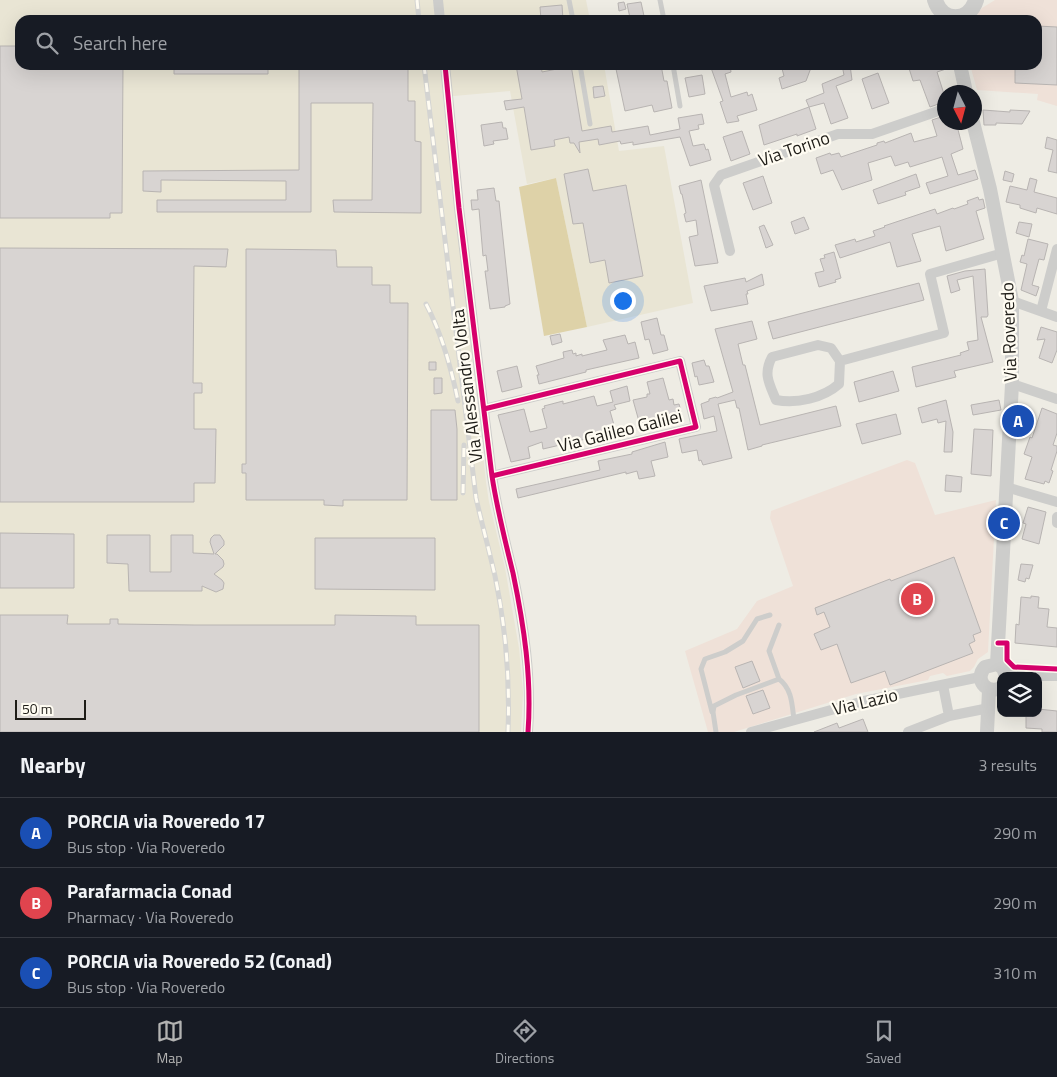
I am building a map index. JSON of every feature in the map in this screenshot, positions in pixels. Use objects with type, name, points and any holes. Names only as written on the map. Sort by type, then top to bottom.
[{"type":"main road","points":[[939,8],[950,15]]},
{"type":"main road","points":[[960,15],[973,8]]},
{"type":"main road","points":[[961,70],[964,85]]},
{"type":"main road","name":"Via Roveredo","points":[[976,130],[990,189],[1012,301],[1012,384],[997,664]]},
{"type":"main road","points":[[995,689],[983,685],[980,677],[985,666],[997,664],[1003,668],[1004,672]]},
{"type":"main road","points":[[988,732],[989,708],[995,689]]},
{"type":"main road","points":[[988,732],[995,689]]},
{"type":"street","points":[[438,0],[440,15]]},
{"type":"street","name":"Via Alessandro Volta","points":[[446,70],[492,476],[523,628],[530,690],[528,732]]},
{"type":"street","name":"Via Torino","points":[[730,251],[714,185],[721,175],[838,134],[872,134],[937,111]]},
{"type":"street","points":[[1041,312],[1057,250]]},
{"type":"street","points":[[840,361],[944,333],[930,274],[1003,253]]},
{"type":"street","points":[[1012,301],[1057,317]]},
{"type":"street","points":[[818,345],[831,348],[840,361],[839,384],[828,394],[790,403],[776,400],[769,383],[767,367],[772,357],[818,345]]},
{"type":"street","name":"Via Galileo Galilei","points":[[484,409],[680,361],[696,427],[492,476]]},
{"type":"street","points":[[1012,384],[1057,399]]},
{"type":"street","points":[[1006,487],[1057,502]]},
{"type":"street","points":[[1057,517],[1057,523]]},
{"type":"street","points":[[1042,676],[1057,676]]},
{"type":"street","name":"Via Lazio","points":[[752,732],[864,701],[980,677]]},
{"type":"street","points":[[943,685],[949,716]]},
{"type":"street","points":[[908,732],[949,716],[989,708]]},
{"type":"lane","points":[[569,0],[571,15]]},
{"type":"lane","points":[[660,0],[663,15]]},
{"type":"lane","points":[[581,70],[590,124]]},
{"type":"lane","points":[[674,70],[680,106]]},
{"type":"lane","points":[[716,732],[701,669],[705,659],[725,652],[743,641],[757,619],[770,615]]},
{"type":"lane","points":[[779,626],[769,651],[779,679],[786,685],[791,698],[794,720]]},
{"type":"lane","points":[[712,712],[714,706],[736,695],[779,679]]},
{"type":"shaded area","points":[[0,0],[586,0],[589,15],[15,15],[15,70],[605,70],[619,151],[664,146],[693,303],[587,327],[556,178],[527,184],[510,91],[443,97],[486,482],[505,568],[519,648],[523,692],[521,732],[0,732]]},
{"type":"shaded area","points":[[995,0],[1057,0],[1057,106],[1037,100],[1038,94],[982,90],[982,85],[976,85],[971,70],[1042,70],[1042,15],[976,15],[982,8]]},
{"type":"shaded area","points":[[556,178],[587,327],[544,336],[519,187]]},
{"type":"shaded area","points":[[907,460],[915,463],[935,515],[996,500],[988,652],[978,659],[970,671],[947,676],[943,673],[930,676],[928,680],[856,694],[734,732],[708,732],[685,651],[737,629],[757,601],[793,586],[770,518],[771,511]]},
{"type":"building","points":[[624,2],[626,9],[619,11],[618,3]]},
{"type":"building","points":[[641,2],[644,15],[629,15],[627,4]]},
{"type":"building","points":[[562,5],[563,15],[541,15],[540,7]]},
{"type":"building","points":[[1042,26],[1057,27],[1057,85],[1015,83],[1015,70],[1042,70]]},
{"type":"building","points":[[0,46],[15,46],[15,70],[123,70],[122,213],[110,213],[110,218],[0,218]]},
{"type":"building","points":[[174,70],[268,70],[268,74],[174,74]]},
{"type":"building","points":[[299,70],[408,70],[408,101],[415,101],[415,141],[421,142],[421,213],[334,212],[333,200],[372,200],[373,103],[311,103],[311,212],[157,212],[157,200],[286,200],[286,181],[161,180],[161,192],[143,191],[143,171],[299,170]]},
{"type":"building","points":[[517,70],[542,70],[542,72],[572,70],[582,131],[611,126],[612,132],[648,126],[650,135],[680,129],[678,118],[702,114],[704,124],[698,125],[699,129],[689,131],[693,146],[704,144],[706,150],[708,149],[711,160],[690,166],[680,137],[633,145],[633,142],[621,144],[620,141],[599,145],[598,139],[579,142],[580,153],[574,143],[570,143],[569,137],[554,140],[555,146],[531,150],[524,107],[506,110],[504,101],[522,99]]},
{"type":"building","points":[[616,70],[662,70],[664,81],[667,81],[672,108],[654,112],[652,105],[625,111]]},
{"type":"building","points":[[712,70],[731,70],[731,72],[725,74],[731,97],[747,92],[748,96],[752,94],[757,110],[737,116],[739,121],[727,123],[720,102],[723,101]]},
{"type":"building","points":[[782,70],[810,70],[806,81],[782,89],[779,78],[784,76]]},
{"type":"building","points":[[843,70],[851,70],[852,80],[836,86],[848,118],[831,124],[824,103],[809,107],[806,100],[824,93],[822,84],[844,75]]},
{"type":"building","points":[[910,70],[943,70],[937,72],[941,85],[937,85],[937,104],[930,107],[920,80],[913,81]]},
{"type":"building","points":[[878,73],[889,103],[872,109],[862,79]]},
{"type":"building","points":[[702,75],[705,94],[689,97],[685,78]]},
{"type":"building","points":[[603,86],[605,96],[594,98],[593,87]]},
{"type":"building","points":[[809,107],[816,129],[764,145],[759,125]]},
{"type":"building","points":[[983,110],[1030,111],[1022,124],[996,123],[996,125],[984,125]]},
{"type":"building","points":[[937,118],[937,130],[958,130],[963,149],[951,154],[958,175],[975,170],[978,179],[930,194],[926,183],[948,176],[942,157],[910,167],[908,162],[895,166],[891,156],[868,163],[872,180],[842,190],[833,170],[821,174],[816,158],[830,153],[831,155],[839,153],[841,157],[877,145],[877,143],[884,141],[885,143],[911,133],[914,142],[937,136],[932,120]]},
{"type":"building","points":[[502,122],[503,128],[506,128],[508,139],[493,141],[494,144],[484,146],[481,125]]},
{"type":"building","points":[[742,131],[750,154],[731,161],[723,137]]},
{"type":"building","points":[[1047,137],[1057,140],[1057,173],[1048,171],[1053,150],[1045,148]]},
{"type":"building","points":[[588,169],[593,191],[626,185],[643,276],[609,283],[605,260],[590,263],[583,223],[573,224],[564,174]]},
{"type":"building","points":[[1005,171],[1014,174],[1012,182],[1003,180]]},
{"type":"building","points":[[916,174],[920,187],[905,192],[906,195],[878,204],[873,190]]},
{"type":"building","points":[[763,176],[772,203],[753,210],[743,183]]},
{"type":"building","points":[[1030,178],[1037,180],[1034,192],[1057,198],[1057,214],[1037,208],[1036,213],[1020,208],[1020,205],[1006,202],[1010,186],[1027,190]]},
{"type":"building","points":[[701,180],[718,263],[695,266],[689,237],[698,235],[696,220],[686,222],[684,214],[686,213],[679,186]]},
{"type":"building","points":[[494,188],[496,201],[499,201],[510,304],[505,307],[490,309],[485,271],[488,271],[486,255],[483,256],[479,209],[472,210],[471,200],[478,200],[477,190]]},
{"type":"building","points":[[978,197],[979,200],[983,199],[985,208],[976,211],[984,239],[946,251],[940,226],[912,234],[921,261],[897,267],[890,242],[840,258],[835,245],[855,239],[856,242],[875,236],[873,231],[884,226],[935,209],[937,214],[954,209],[968,204],[967,201]]},
{"type":"building","points":[[804,217],[809,229],[795,234],[791,222]]},
{"type":"building","points":[[1019,222],[1032,224],[1029,237],[1016,233]]},
{"type":"building","points":[[764,225],[773,245],[766,248],[759,227]]},
{"type":"building","points":[[1028,239],[1048,244],[1044,260],[1039,259],[1032,285],[1039,287],[1036,296],[1021,290],[1027,264],[1020,262],[1022,255],[1024,256]]},
{"type":"building","points":[[0,248],[228,249],[226,267],[194,266],[193,383],[202,383],[202,393],[194,393],[194,429],[216,429],[215,483],[194,483],[194,502],[0,502]]},
{"type":"building","points":[[246,249],[336,250],[337,267],[372,267],[372,285],[390,285],[390,303],[408,303],[407,500],[343,500],[343,506],[324,505],[324,500],[246,500],[246,473],[242,473],[242,464],[246,464]]},
{"type":"building","points":[[834,252],[841,278],[835,280],[836,282],[819,287],[815,273],[824,271],[820,259],[825,258],[824,255]]},
{"type":"building","points":[[985,269],[988,315],[987,317],[981,317],[993,362],[954,371],[956,377],[916,387],[912,367],[961,355],[960,353],[969,350],[967,342],[978,340],[973,276],[957,280],[960,290],[951,293],[947,276],[965,271]]},
{"type":"building","points":[[762,274],[764,285],[747,291],[748,304],[711,311],[704,286],[745,278],[746,282]]},
{"type":"building","points":[[919,283],[924,300],[773,339],[768,322]]},
{"type":"building","points":[[657,318],[661,335],[664,335],[668,350],[653,354],[649,339],[645,340],[641,322]]},
{"type":"building","points":[[752,321],[757,339],[738,344],[760,425],[836,406],[841,426],[748,450],[739,408],[737,408],[735,400],[718,404],[732,458],[703,465],[701,460],[699,461],[697,450],[682,453],[679,439],[717,431],[714,416],[704,419],[701,404],[709,401],[709,399],[733,392],[715,329]]},
{"type":"building","points":[[1041,327],[1057,332],[1057,350],[1052,363],[1039,358],[1045,339],[1037,340]]},
{"type":"building","points":[[560,334],[562,342],[552,345],[550,336]]},
{"type":"building","points":[[625,335],[628,344],[635,342],[639,358],[586,370],[586,372],[539,384],[536,366],[564,358],[563,352],[572,350],[573,354],[576,353],[576,356],[582,354],[582,356],[607,350],[603,340]]},
{"type":"building","points":[[704,360],[706,366],[709,366],[714,382],[699,385],[692,363]]},
{"type":"building","points":[[429,362],[436,362],[436,370],[429,370]]},
{"type":"building","points":[[517,366],[522,387],[502,392],[497,371]]},
{"type":"building","points":[[893,371],[899,391],[859,402],[854,382]]},
{"type":"building","points":[[434,378],[442,378],[442,393],[434,394]]},
{"type":"building","points":[[663,378],[669,400],[673,399],[674,405],[679,404],[682,415],[657,423],[657,421],[640,425],[633,400],[647,397],[647,394],[650,394],[647,382]]},
{"type":"building","points":[[627,386],[630,401],[614,405],[616,409],[610,411],[616,432],[543,449],[542,442],[528,447],[530,458],[511,462],[498,415],[524,409],[530,432],[547,428],[542,409],[545,408],[544,406],[563,401],[563,404],[594,396],[597,406],[613,402],[610,391]]},
{"type":"building","points":[[946,400],[953,432],[952,452],[944,452],[946,421],[938,423],[937,419],[922,423],[918,408]]},
{"type":"building","points":[[999,400],[1001,410],[973,415],[971,405]]},
{"type":"building","points":[[1042,408],[1057,414],[1057,433],[1053,445],[1057,446],[1057,451],[1049,483],[1045,481],[1044,484],[1025,479],[1032,457],[1024,454],[1030,437],[1032,438]]},
{"type":"building","points":[[431,410],[455,410],[457,429],[457,500],[431,500]]},
{"type":"building","points":[[896,414],[901,434],[862,444],[856,424]]},
{"type":"building","points":[[974,429],[993,430],[991,476],[971,474]]},
{"type":"building","points":[[665,442],[668,457],[651,461],[655,476],[639,479],[637,471],[626,474],[626,472],[518,498],[516,489],[600,470],[598,461],[632,454],[632,452]]},
{"type":"building","points":[[946,475],[962,477],[961,492],[945,491]]},
{"type":"building","points":[[1028,507],[1046,512],[1039,544],[1022,539],[1026,524],[1023,523]]},
{"type":"building","points":[[0,533],[74,534],[74,588],[0,588]]},
{"type":"building","points":[[107,535],[150,535],[150,572],[171,572],[171,535],[193,535],[193,553],[214,554],[210,542],[211,538],[214,535],[220,535],[224,545],[215,554],[223,560],[224,564],[214,574],[224,583],[223,589],[216,592],[202,586],[202,591],[129,591],[128,564],[107,563]]},
{"type":"building","points":[[315,538],[435,538],[435,590],[315,589]]},
{"type":"building","points":[[954,557],[981,632],[973,635],[975,641],[969,644],[973,653],[890,685],[885,671],[851,683],[837,644],[821,650],[814,634],[830,627],[824,612],[817,615],[815,608]]},
{"type":"building","points":[[1021,564],[1033,565],[1029,579],[1026,578],[1025,582],[1018,580]]},
{"type":"building","points":[[1031,596],[1039,597],[1038,608],[1049,609],[1047,627],[1057,628],[1057,647],[1015,643],[1016,624],[1019,625],[1021,597],[1031,598]]},
{"type":"building","points":[[0,615],[68,615],[67,624],[110,624],[110,619],[118,619],[118,624],[194,625],[335,625],[335,615],[416,616],[416,625],[479,625],[479,732],[0,732]]},
{"type":"building","points":[[752,661],[760,681],[743,688],[735,667]]},
{"type":"building","points":[[763,690],[770,708],[753,714],[746,696]]},
{"type":"building","points":[[1042,709],[1057,711],[1057,732],[1042,732],[1042,729],[1026,728],[1026,717],[1042,717]]},
{"type":"building","points":[[863,719],[868,732],[814,732],[837,723],[839,728]]},
{"type":"railway","points":[[417,0],[418,15]]},
{"type":"railway","points":[[425,70],[476,498],[499,595],[504,634],[508,673],[508,732]]},
{"type":"railway","points":[[426,304],[437,327],[445,351],[458,401]]},
{"type":"railway","points":[[463,493],[464,445]]},
{"type":"cycle path","points":[[445,70],[459,208],[492,476],[524,632],[529,692],[528,732]]},
{"type":"cycle path","points":[[484,409],[680,361],[696,427],[492,476]]},
{"type":"cycle path","points":[[998,643],[1007,643],[1007,660],[1014,667],[1057,669]]},
{"type":"place","name":"PORCIA via Roveredo 17","points":[[1018,421]]},
{"type":"place","name":"PORCIA via Roveredo 52 (Conad)","points":[[1004,523]]},
{"type":"place","name":"Parafarmacia Conad","points":[[917,599]]}]
